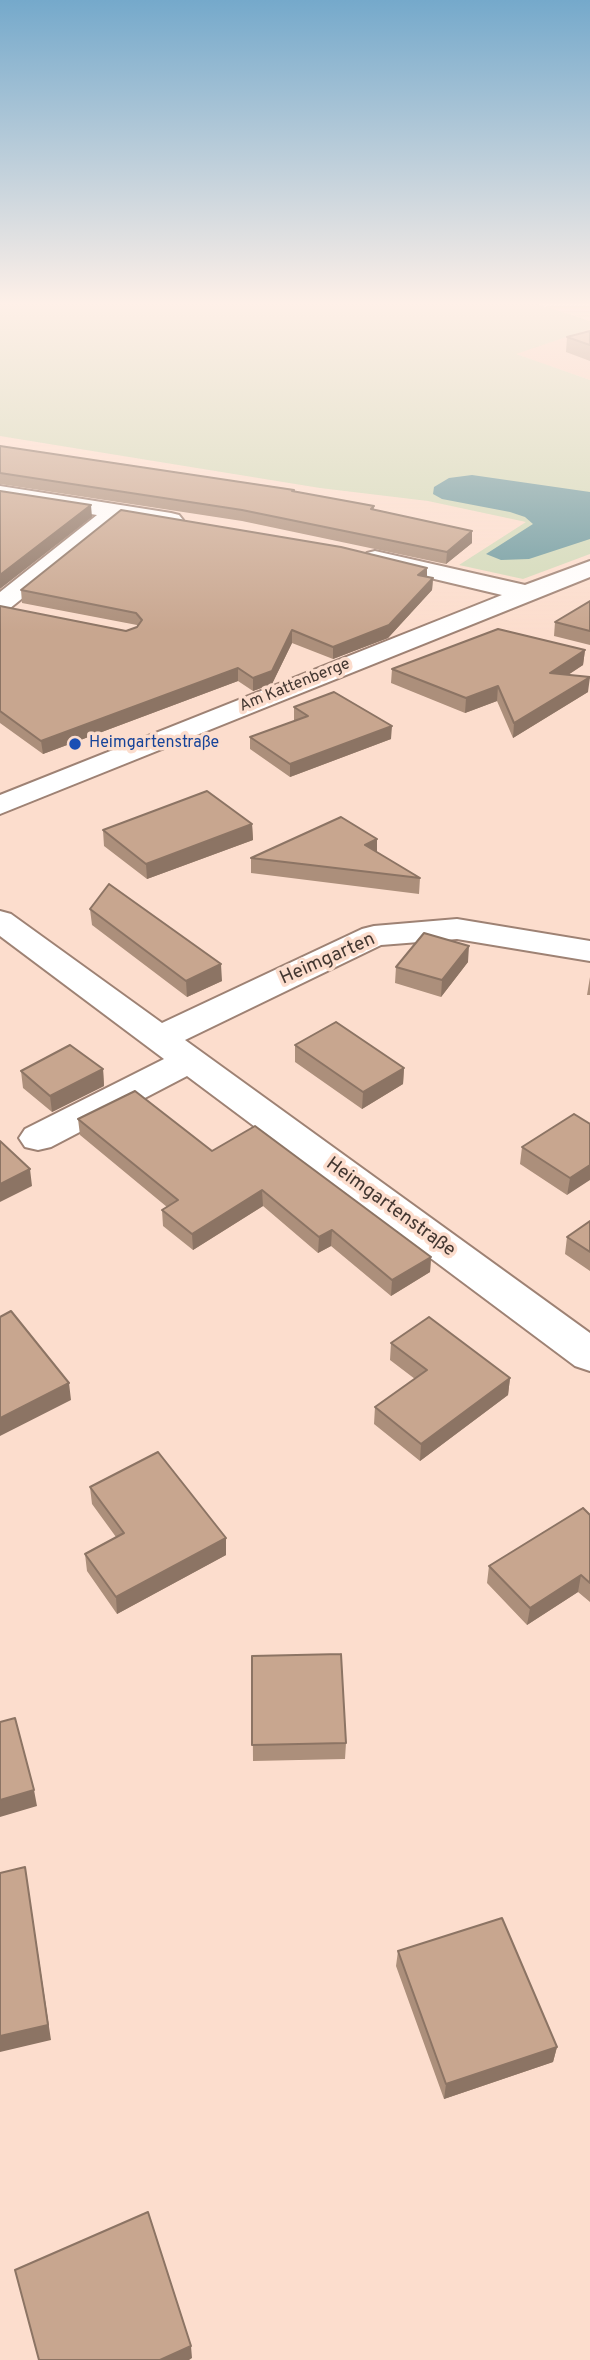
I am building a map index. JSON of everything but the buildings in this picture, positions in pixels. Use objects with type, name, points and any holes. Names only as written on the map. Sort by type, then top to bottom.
[{"type":"street","points":[[0,493],[192,523]]},
{"type":"street","points":[[0,606],[117,511]]},
{"type":"street","points":[[354,554],[526,593]]},
{"type":"street","name":"Am Kattenberge","points":[[0,804],[590,568]]},
{"type":"street","points":[[0,606],[26,613]]},
{"type":"street","points":[[453,622],[491,631]]},
{"type":"street","name":"Heimgartenstraße","points":[[0,921],[590,1355]]},
{"type":"street","name":"Heimgarten","points":[[160,1038],[374,936],[457,929],[590,951]]},
{"type":"street","points":[[38,1138],[190,1060]]},
{"type":"green space","points":[[0,412],[590,412],[590,554],[523,579],[459,565],[526,522],[428,501],[320,488],[0,436]]},
{"type":"water","points":[[472,475],[590,492],[590,539],[529,559],[501,560],[486,554],[533,524],[525,517],[510,512],[442,499],[433,494],[434,487],[449,478]]},
{"type":"place","name":"Heimgartenstraße","points":[[75,744]]}]
